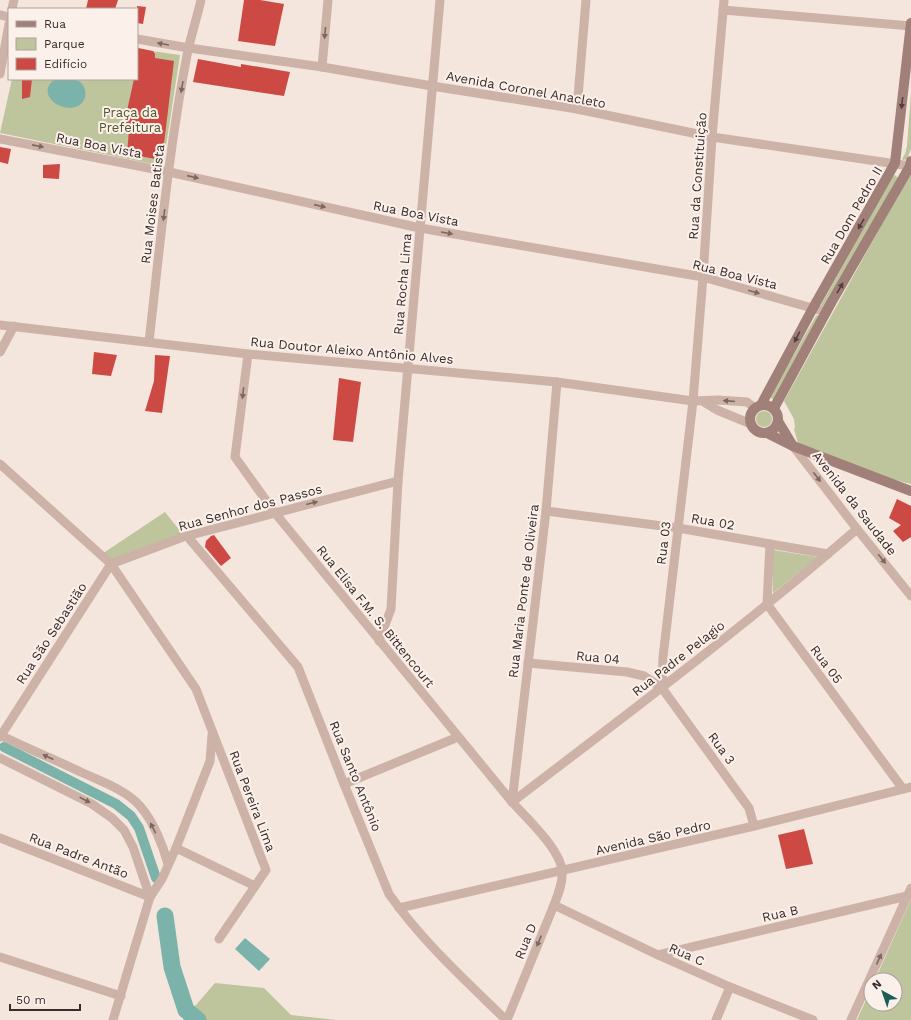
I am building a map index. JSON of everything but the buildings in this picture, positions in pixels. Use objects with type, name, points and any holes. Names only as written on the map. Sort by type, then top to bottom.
[{"type":"street","name":"Rua Moises Batista","points":[[149,342],[169,172],[181,89],[201,0]]},
{"type":"street","points":[[322,66],[328,0]]},
{"type":"street","name":"Rua Rocha Lima","points":[[379,641],[390,609],[398,481],[440,0]]},
{"type":"street","points":[[577,109],[586,0]]},
{"type":"street","name":"Rua da Constituição","points":[[697,400],[712,137],[724,0]]},
{"type":"street","points":[[723,10],[911,26]]},
{"type":"street","name":"Rua Dom Pedro II","points":[[758,406],[895,164],[911,23]]},
{"type":"street","points":[[0,74],[8,30]]},
{"type":"street","name":"Avenida Coronel Anacleto","points":[[138,39],[189,48],[322,66],[432,86],[577,109],[712,137],[895,164],[910,164]]},
{"type":"street","name":"Rua Boa Vista","points":[[0,139],[169,172],[420,228],[703,277],[826,312]]},
{"type":"street","name":"Rua Dom Pedro II","points":[[774,408],[826,312],[910,164]]},
{"type":"street","name":"Rua Doutor Aleixo Antônio Alves","points":[[0,325],[248,354],[556,382],[697,400],[746,402],[758,406]]},
{"type":"street","points":[[0,352],[14,326]]},
{"type":"street","name":"Rua Elisa F.M. S. Bittencourt","points":[[248,354],[235,457],[275,513],[379,641],[512,802],[548,842],[558,858],[562,871]]},
{"type":"street","name":"Rua Maria Ponte de Oliveira","points":[[512,802],[546,511],[556,382]]},
{"type":"street","name":"Rua Doutor Aleixo Antônio Alves","points":[[697,400],[751,424]]},
{"type":"street","name":"Rua 03","points":[[662,688],[663,657],[678,528],[697,400]]},
{"type":"street","points":[[793,446],[778,421],[778,416],[774,408],[770,406],[758,406],[751,413],[751,424],[759,432],[767,433],[793,446],[911,491]]},
{"type":"street","points":[[767,433],[774,429],[778,421]]},
{"type":"street","name":"Avenida da Saudade","points":[[793,446],[911,596]]},
{"type":"street","points":[[0,464],[111,564],[196,689],[212,732],[210,761],[176,848],[162,879],[150,897],[113,1020]]},
{"type":"street","name":"Rua Senhor dos Passos","points":[[111,564],[186,536],[398,481]]},
{"type":"street","name":"Rua 02","points":[[546,511],[678,528],[828,554]]},
{"type":"street","name":"Rua Padre Pelagio","points":[[512,802],[662,688],[767,604],[857,529]]},
{"type":"street","name":"Rua Santo Antônio","points":[[186,536],[298,667],[344,784],[390,894],[399,908],[444,959],[506,1020]]},
{"type":"street","points":[[767,604],[770,544]]},
{"type":"street","name":"Rua São Sebastião","points":[[0,736],[111,564]]},
{"type":"street","name":"Rua 05","points":[[767,604],[907,788]]},
{"type":"street","name":"Rua 04","points":[[528,663],[627,672],[644,676],[662,688]]},
{"type":"street","name":"Rua 3","points":[[662,688],[749,808],[754,826]]},
{"type":"street","name":"Rua Pereira Lima","points":[[212,732],[266,870],[220,939]]},
{"type":"street","points":[[0,736],[111,786],[130,797],[140,806],[150,821],[164,850],[168,864]]},
{"type":"street","points":[[344,784],[458,737]]},
{"type":"street","points":[[0,758],[92,804],[112,818],[124,830],[133,847],[150,897]]},
{"type":"street","name":"Avenida São Pedro","points":[[399,908],[754,826],[907,788]]},
{"type":"street","name":"Rua Padre Antão","points":[[0,838],[150,897]]},
{"type":"street","points":[[176,848],[255,886]]},
{"type":"street","name":"Rua D","points":[[506,1020],[554,905],[561,886],[562,871]]},
{"type":"street","points":[[851,1020],[909,892]]},
{"type":"street","name":"Rua B","points":[[658,955],[909,892]]},
{"type":"street","name":"Rua C","points":[[554,905],[658,955],[730,987],[813,1020]]},
{"type":"street","points":[[0,957],[121,996]]},
{"type":"street","points":[[716,1020],[730,987]]},
{"type":"green space","name":"Praça da Prefeitura","points":[[138,49],[180,55],[163,166],[0,133],[12,80],[138,80]]},
{"type":"green space","points":[[911,93],[911,149],[907,159],[903,160],[902,159],[907,146]]},
{"type":"green space","points":[[911,172],[911,484],[891,479],[798,443],[794,429],[794,419],[784,401]]},
{"type":"green space","points":[[895,175],[898,178],[827,309],[821,306],[892,177]]},
{"type":"green space","points":[[818,315],[820,317],[775,398],[772,399],[770,396],[816,316]]},
{"type":"green space","points":[[764,411],[770,413],[772,419],[770,425],[764,427],[758,425],[756,419],[758,413]]},
{"type":"green space","points":[[165,512],[184,536],[111,562],[102,554]]},
{"type":"green space","points":[[773,550],[818,557],[773,593]]},
{"type":"green space","points":[[911,899],[911,1020],[857,1020],[863,1007],[863,1012],[903,1012],[903,972],[879,972]]},
{"type":"green space","points":[[215,983],[264,988],[291,1015],[337,1020],[183,1020]]},
{"type":"water","points":[[54,80],[71,80],[80,82],[85,91],[85,98],[81,104],[71,108],[58,105],[52,101],[49,96],[48,90]]},
{"type":"water","points":[[245,938],[270,959],[259,971],[235,949]]},
{"type":"waterway","points":[[4,747],[116,804],[131,816],[139,828],[156,878]]},
{"type":"waterway","points":[[165,916],[172,967],[186,1010],[198,1020]]}]
